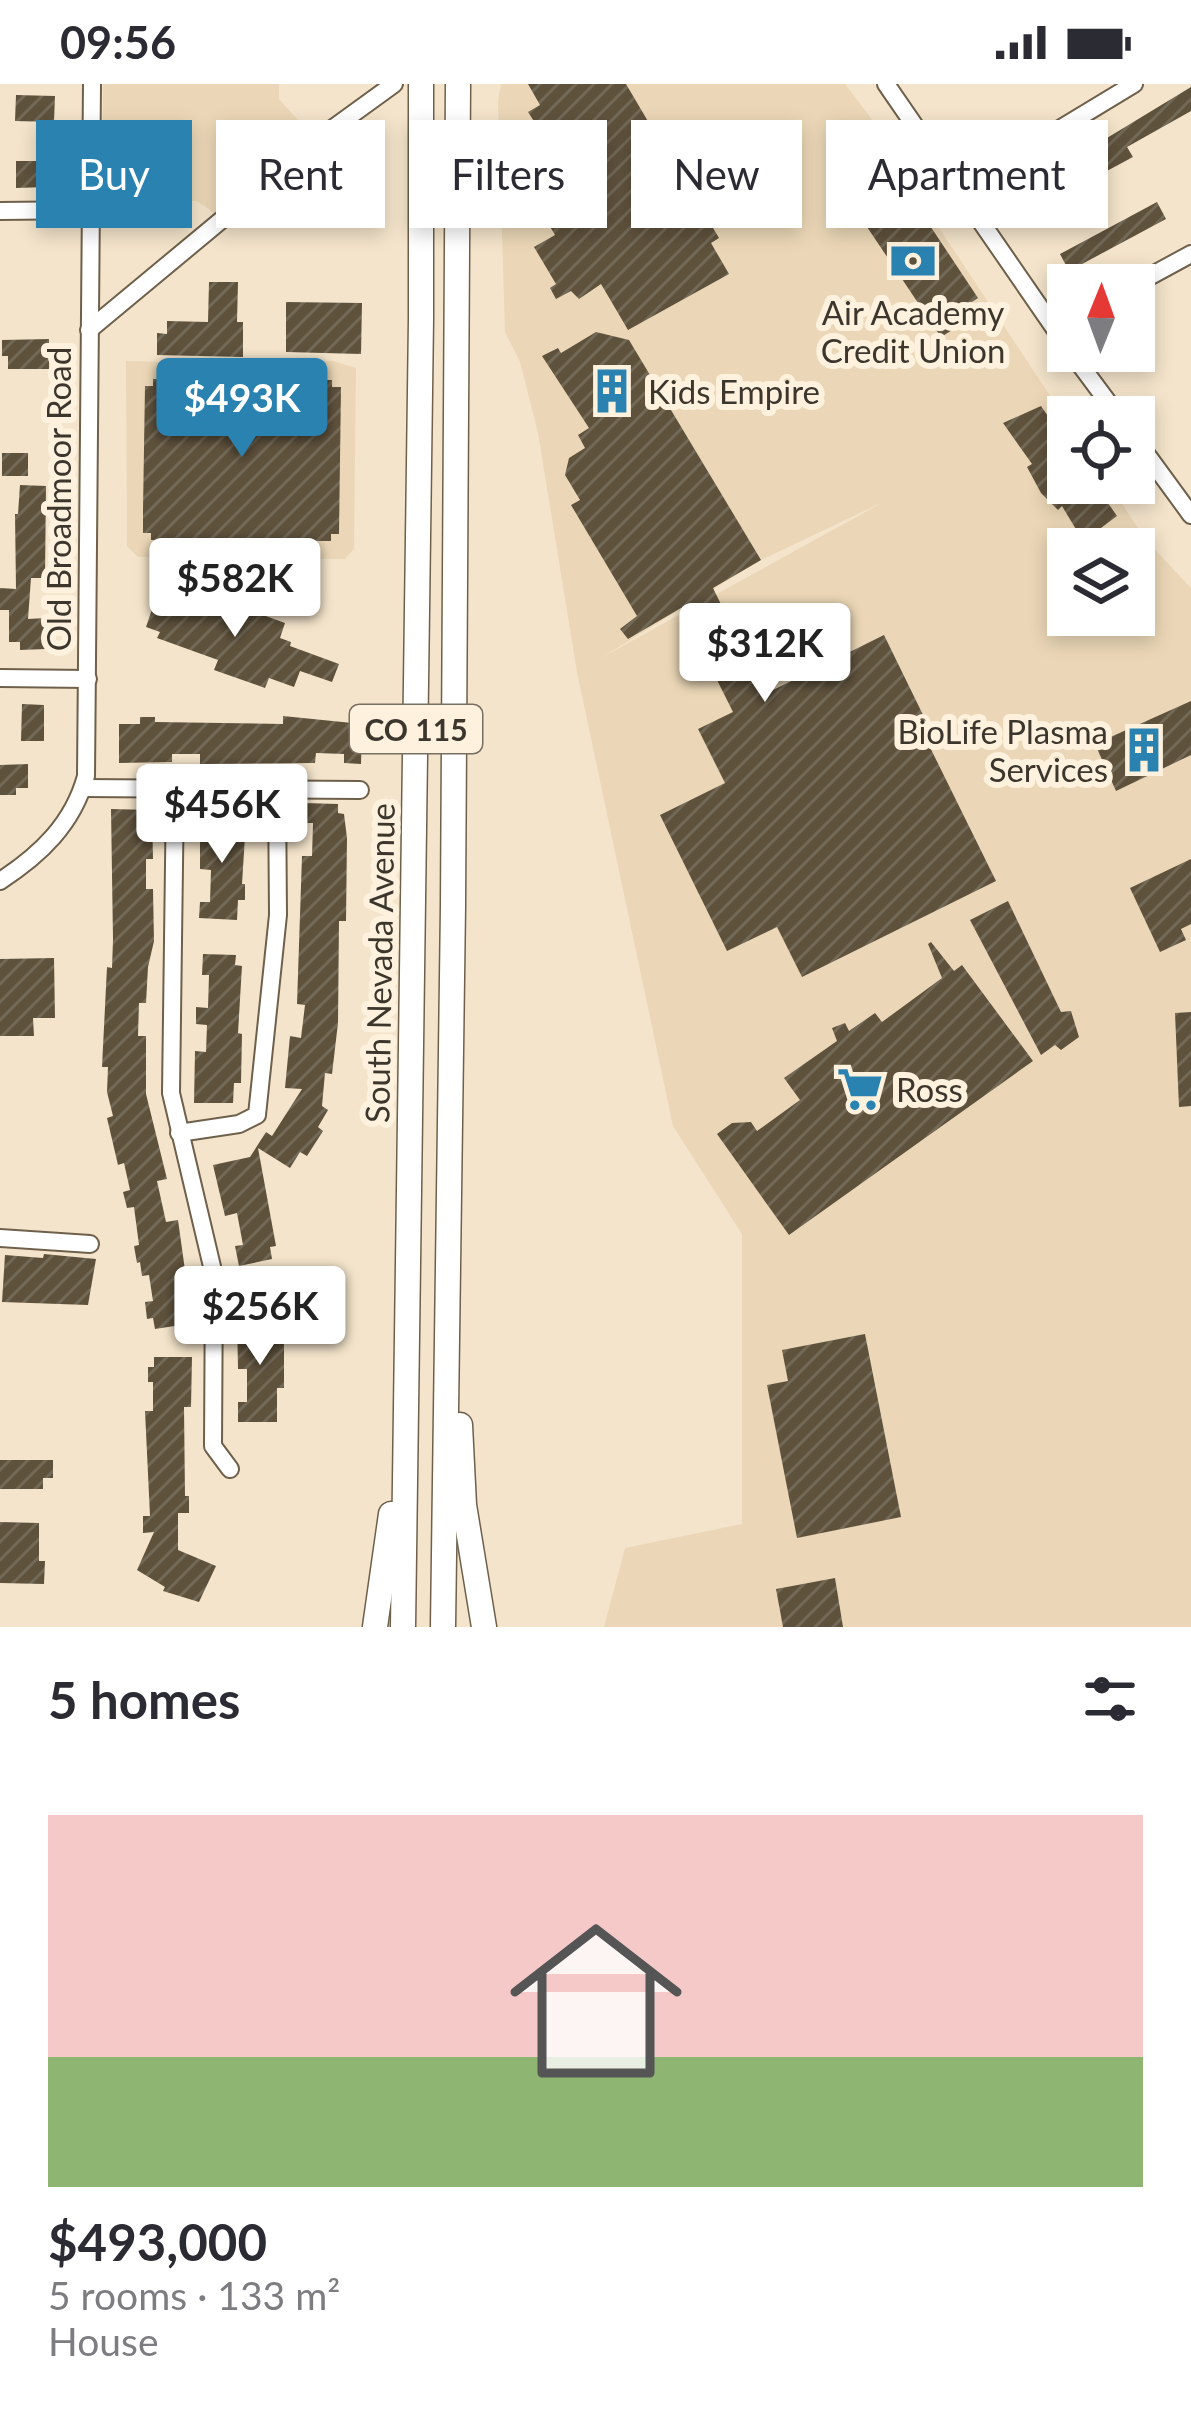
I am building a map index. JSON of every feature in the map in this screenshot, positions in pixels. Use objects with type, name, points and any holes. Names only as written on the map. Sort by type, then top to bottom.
[{"type":"highway","name":"South Nevada Avenue","points":[[403,1627],[421,84]]},
{"type":"highway","name":"CO 115","points":[[443,1627],[458,84]]},
{"type":"highway","points":[[448,1170],[464,1505],[484,1627]]},
{"type":"highway","points":[[375,1627],[405,1374]]},
{"type":"street","points":[[92,84],[92,120]]},
{"type":"street","name":"Old Broadmoor Road","points":[[0,881],[44,849],[74,809],[83,788],[87,761],[89,330],[325,134],[394,84]]},
{"type":"street","points":[[886,84],[911,120]]},
{"type":"street","points":[[1075,120],[1134,84]]},
{"type":"street","points":[[0,211],[36,211]]},
{"type":"street","points":[[89,330],[91,228]]},
{"type":"street","points":[[988,228],[1047,306]]},
{"type":"street","points":[[1155,274],[1191,254]]},
{"type":"street","points":[[1155,460],[1184,492],[1191,514]]},
{"type":"street","points":[[0,678],[88,679]]},
{"type":"street","points":[[83,788],[360,790]]},
{"type":"street","points":[[175,788],[171,1074],[178,1133],[212,1259],[213,1446],[230,1469]]},
{"type":"street","points":[[178,1133],[239,1124],[257,1115],[278,915],[278,790]]},
{"type":"street","points":[[0,1238],[90,1244]]},
{"type":"shaded area","points":[[103,84],[279,84],[279,99],[298,120],[216,120],[214,213],[192,201],[192,120],[103,120]]},
{"type":"shaded area","points":[[501,84],[845,84],[872,120],[826,120],[826,228],[939,228],[1050,396],[1047,504],[1122,504],[1138,528],[1047,528],[1047,636],[1155,636],[1155,550],[1191,588],[1191,1627],[604,1627],[625,1548],[742,1524],[742,1234],[673,1126],[577,672],[538,433],[520,362],[505,332],[502,228],[607,228],[607,120],[499,120]],"holes":[[[878,505],[599,659],[761,560]]]},
{"type":"shaded area","points":[[264,358],[333,361],[356,368],[354,549],[345,559],[138,557],[127,546],[126,361],[249,364]]},
{"type":"building","points":[[528,84],[626,84],[647,120],[631,120],[631,228],[713,228],[719,238],[711,243],[729,274],[628,330],[601,284],[579,299],[571,291],[556,299],[550,288],[556,284],[534,247],[555,235],[551,228],[607,228],[607,120],[533,120],[528,112],[540,105]]},
{"type":"building","points":[[1191,87],[1191,111],[1127,147],[1133,157],[1108,170],[1108,137]]},
{"type":"building","points":[[16,95],[55,96],[54,120],[15,121]]},
{"type":"building","points":[[16,161],[36,161],[36,187],[16,188]]},
{"type":"building","points":[[1157,202],[1166,219],[1082,264],[1065,264],[1060,254]]},
{"type":"building","points":[[868,228],[932,228],[978,298],[958,311],[965,322],[941,337]]},
{"type":"building","points":[[209,282],[238,282],[237,322],[243,322],[243,357],[157,355],[157,333],[167,334],[167,321],[208,322]]},
{"type":"building","points":[[286,302],[362,303],[361,354],[286,352]]},
{"type":"building","points":[[596,332],[629,340],[761,560],[713,588],[765,694],[884,635],[926,721],[919,725],[996,881],[802,977],[777,927],[727,951],[660,815],[725,783],[698,729],[733,712],[681,608],[628,639],[620,629],[637,616],[571,505],[580,500],[565,475],[569,458],[585,448],[578,435],[589,428],[542,356],[558,348],[561,353]]},
{"type":"building","points":[[49,339],[49,369],[8,369],[2,340]]},
{"type":"building","points":[[153,379],[332,380],[332,387],[341,387],[339,534],[331,534],[331,541],[151,540],[151,533],[143,533],[143,510],[145,386],[153,386]]},
{"type":"building","points":[[1041,406],[1047,415],[1047,499],[1027,467],[1032,464],[1003,423]]},
{"type":"building","points":[[2,453],[28,453],[28,476],[2,476]]},
{"type":"building","points":[[20,485],[46,486],[45,578],[31,578],[28,619],[46,618],[46,649],[20,650],[20,642],[9,642],[9,610],[0,610],[0,588],[16,589],[15,514]]},
{"type":"building","points":[[1052,504],[1109,504],[1117,516],[1101,528],[1075,528],[1062,506],[1058,510]]},
{"type":"building","points":[[189,588],[285,623],[280,638],[291,642],[290,646],[339,664],[332,682],[300,671],[294,687],[269,678],[265,688],[214,670],[218,660],[157,638],[160,632],[146,627],[157,595],[174,601],[177,593],[186,596]]},
{"type":"building","name":"BioLife Plasma Services","points":[[1191,701],[1191,755],[1116,791],[1095,744]]},
{"type":"building","points":[[22,704],[44,705],[44,741],[21,741]]},
{"type":"building","points":[[283,716],[362,724],[361,764],[344,763],[344,754],[316,753],[315,763],[200,764],[200,754],[172,754],[172,762],[119,763],[119,724],[140,724],[140,717],[155,717],[155,722],[283,724]]},
{"type":"building","points":[[28,764],[28,788],[16,788],[16,795],[0,795],[0,765]]},
{"type":"building","points":[[304,803],[338,804],[347,838],[346,921],[339,921],[338,1023],[332,1074],[325,1073],[322,1106],[328,1110],[318,1127],[323,1131],[307,1156],[300,1152],[290,1168],[258,1148],[276,1246],[270,1247],[272,1259],[239,1266],[235,1246],[243,1245],[237,1213],[225,1216],[213,1165],[250,1157],[266,1132],[272,1136],[302,1089],[285,1088],[290,1036],[301,1038],[305,1005],[297,1004],[302,856],[312,856],[313,823],[304,823]]},
{"type":"building","points":[[111,809],[152,810],[153,859],[146,859],[146,889],[153,889],[154,941],[146,1003],[139,1003],[138,1036],[146,1036],[146,1094],[167,1179],[157,1181],[166,1222],[178,1220],[190,1306],[179,1308],[181,1325],[155,1329],[153,1318],[147,1319],[145,1302],[153,1301],[149,1275],[142,1276],[134,1246],[139,1245],[134,1207],[127,1208],[123,1192],[130,1190],[124,1163],[118,1165],[107,1118],[113,1116],[108,1067],[102,1067],[107,967],[112,968],[113,940]]},
{"type":"building","points":[[200,815],[239,817],[238,836],[245,836],[245,900],[238,900],[237,920],[199,918],[200,902],[210,902],[211,870],[200,869]]},
{"type":"building","points":[[1191,859],[1191,924],[1181,929],[1186,940],[1160,952],[1130,888]]},
{"type":"building","points":[[1008,901],[1061,1012],[1071,1011],[1079,1037],[1061,1050],[1055,1045],[1041,1055],[970,920]]},
{"type":"building","points":[[931,942],[954,971],[962,965],[1033,1061],[789,1235],[717,1134],[732,1123],[751,1122],[757,1131],[800,1100],[784,1078],[837,1041],[832,1028],[845,1023],[849,1031],[875,1013],[882,1022],[942,978]]},
{"type":"building","points":[[203,954],[236,955],[235,965],[242,966],[241,1083],[234,1083],[233,1103],[194,1103],[195,1051],[206,1052],[207,1025],[196,1024],[196,1007],[208,1008],[209,975],[202,975]]},
{"type":"building","points":[[54,958],[55,1018],[33,1018],[34,1036],[0,1036],[0,959]]},
{"type":"building","points":[[1191,1012],[1191,1106],[1179,1107],[1175,1013]]},
{"type":"building","points":[[44,1254],[96,1259],[88,1305],[2,1302],[5,1255],[43,1258]]},
{"type":"building","points":[[237,1317],[273,1317],[274,1338],[284,1338],[284,1388],[277,1388],[277,1422],[238,1422],[238,1402],[247,1402],[247,1369],[238,1369]]},
{"type":"building","points":[[865,1334],[901,1517],[797,1538],[767,1385],[788,1381],[782,1350]]},
{"type":"building","points":[[154,1357],[192,1357],[191,1407],[184,1407],[189,1513],[178,1513],[178,1550],[216,1566],[199,1602],[163,1591],[165,1587],[137,1570],[154,1532],[143,1533],[143,1516],[150,1516],[145,1411],[153,1411],[148,1367],[154,1367]]},
{"type":"building","points":[[0,1460],[53,1460],[53,1478],[43,1478],[43,1489],[0,1489]]},
{"type":"building","points":[[0,1522],[39,1523],[44,1584],[0,1583]]},
{"type":"building","points":[[835,1578],[843,1627],[783,1627],[776,1589]]},
{"type":"place","name":"Air Academy Credit Union","points":[[913,261]]},
{"type":"place","name":"Kids Empire","points":[[612,391]]},
{"type":"place","name":"BioLife Plasma Services","points":[[1144,750]]},
{"type":"place","name":"Ross","points":[[860,1089]]}]
